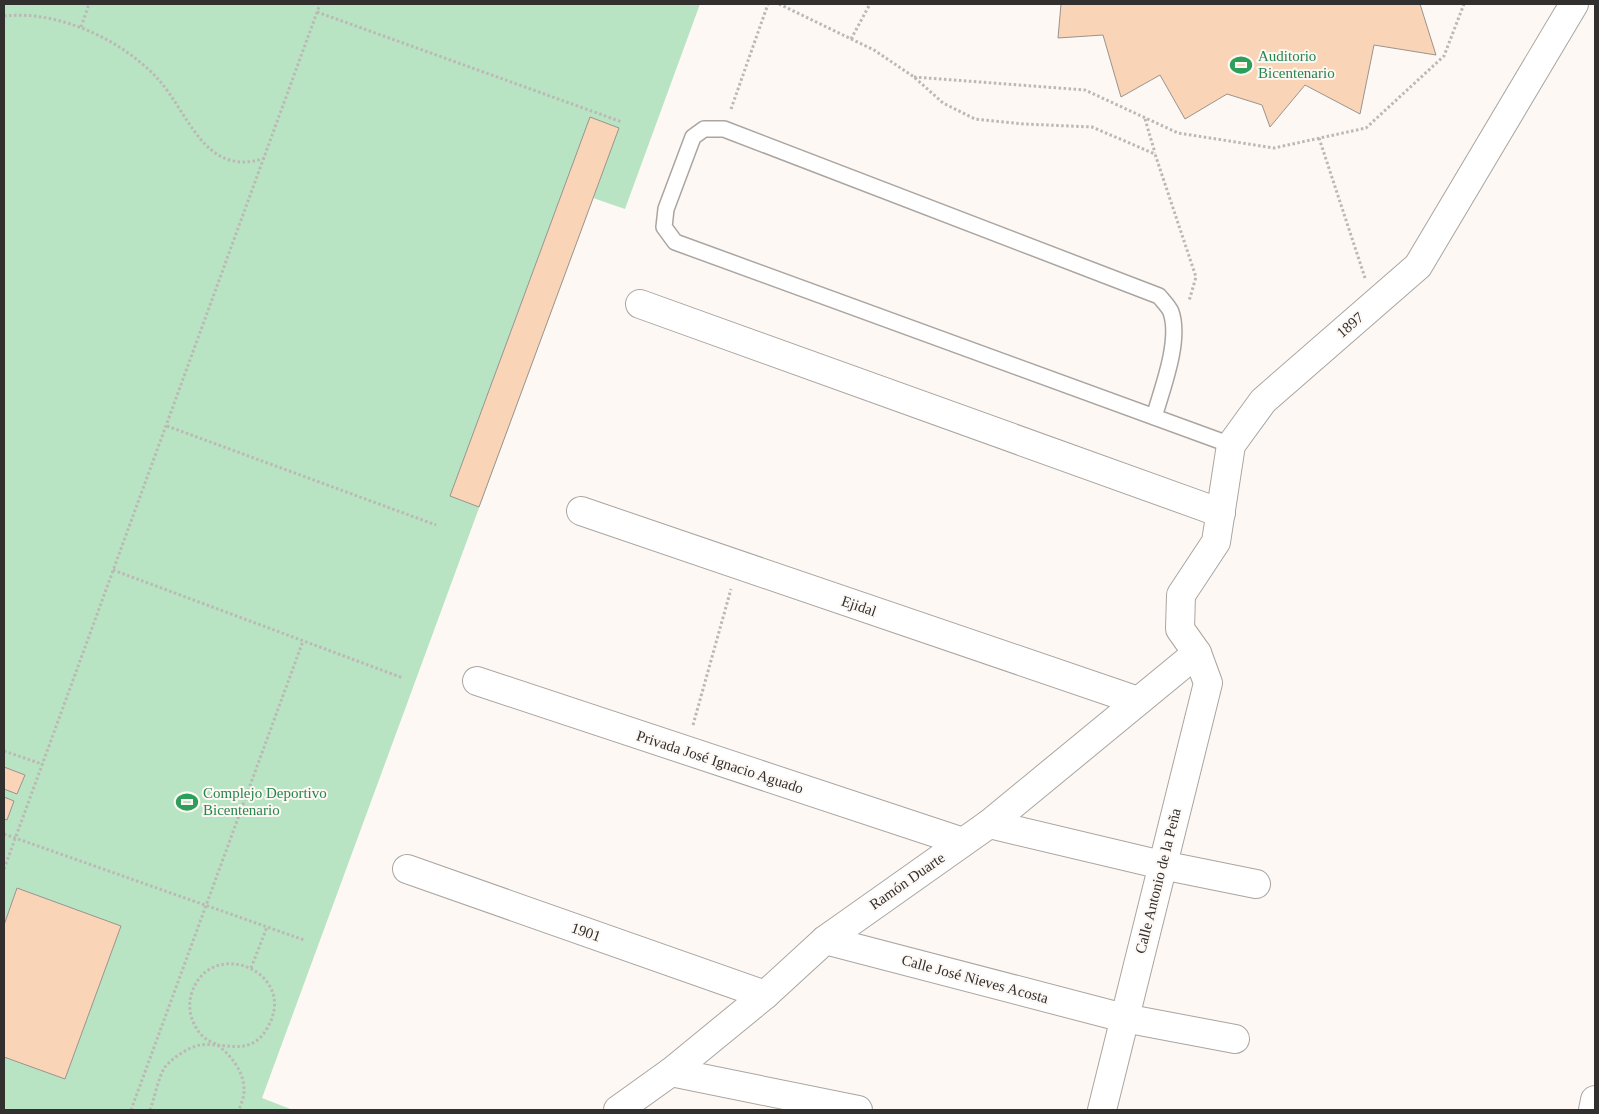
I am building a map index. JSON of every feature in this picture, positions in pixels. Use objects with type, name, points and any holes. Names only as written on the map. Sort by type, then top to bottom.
[{"type":"street","name":"1897","points":[[1197,653],[1180,629],[1181,596],[1216,542],[1231,446],[1263,401],[1418,266],[1574,4]]},
{"type":"street","points":[[640,304],[1221,513]]},
{"type":"street","name":"Ejidal","points":[[581,511],[1138,701]]},
{"type":"street","name":"Ramón Duarte","points":[[618,1110],[671,1072],[765,995],[825,940],[989,824],[1197,653]]},
{"type":"street","name":"Calle Antonio de la Peña","points":[[1102,1110],[1208,683],[1197,653]]},
{"type":"street","name":"Privada José Ignacio Aguado","points":[[477,681],[963,842]]},
{"type":"street","points":[[989,824],[1162,865],[1256,884]]},
{"type":"street","name":"1901","points":[[407,869],[765,995]]},
{"type":"street","name":"Calle José Nieves Acosta","points":[[825,940],[1124,1018],[1235,1039]]},
{"type":"street","points":[[671,1072],[858,1110]]},
{"type":"street","points":[[1593,1110],[1595,1100]]},
{"type":"lane","points":[[1154,417],[1169,366],[1174,331],[1170,311],[1159,296],[724,129],[704,129],[693,138],[666,209],[664,227],[675,242],[1231,446]]},
{"type":"path","points":[[81,26],[89,4]]},
{"type":"path","points":[[4,869],[320,4]]},
{"type":"path","points":[[724,129],[768,4]]},
{"type":"path","points":[[780,4],[874,50],[914,77],[944,103],[975,119],[1024,124],[1092,127],[1155,154]]},
{"type":"path","points":[[851,39],[870,4]]},
{"type":"path","points":[[914,77],[1085,90],[1178,133],[1274,148],[1366,128],[1444,56],[1464,4]]},
{"type":"path","points":[[317,12],[622,122]]},
{"type":"path","points":[[4,16],[15,15],[51,19],[81,26],[122,48],[157,78],[181,109],[198,138],[215,154],[235,162],[256,161],[265,158]]},
{"type":"path","points":[[1146,119],[1155,154],[1196,277],[1190,300],[1170,311]]},
{"type":"path","points":[[1319,138],[1373,305]]},
{"type":"path","points":[[167,426],[436,525]]},
{"type":"path","points":[[686,750],[738,564]]},
{"type":"path","points":[[114,570],[404,678]]},
{"type":"path","points":[[132,1110],[303,641]]},
{"type":"path","points":[[4,751],[42,764]]},
{"type":"path","points":[[4,834],[304,940]]},
{"type":"path","points":[[251,968],[267,927]]},
{"type":"path","points":[[150,1110],[164,1068],[178,1055],[198,1045],[218,1045],[233,1048],[247,1045],[265,1033],[272,1021],[275,1007],[273,994],[264,978],[251,968],[241,964],[230,963],[207,971],[198,980],[193,988],[190,1008],[192,1020],[198,1031],[207,1040],[218,1045],[238,1067],[244,1088],[239,1110]]},
{"type":"green space","name":"Complejo Deportivo Bicentenario","points":[[4,4],[700,4],[625,209],[593,198],[262,1098],[293,1110],[4,1110]]},
{"type":"building","name":"Auditorio Bicentenario","points":[[1061,4],[1420,4],[1436,55],[1374,45],[1360,114],[1305,85],[1270,127],[1262,105],[1227,94],[1185,119],[1160,75],[1121,97],[1103,35],[1058,38]]},
{"type":"building","points":[[590,117],[619,128],[479,507],[450,496]]},
{"type":"building","points":[[4,767],[25,775],[17,794],[4,789]]},
{"type":"building","points":[[4,797],[14,801],[7,820],[4,819]]},
{"type":"building","points":[[17,888],[121,926],[65,1079],[4,1057],[4,925]]},
{"type":"place","name":"Auditorio Bicentenario","points":[[1241,65]]},
{"type":"place","name":"Complejo Deportivo Bicentenario","points":[[187,802]]}]
